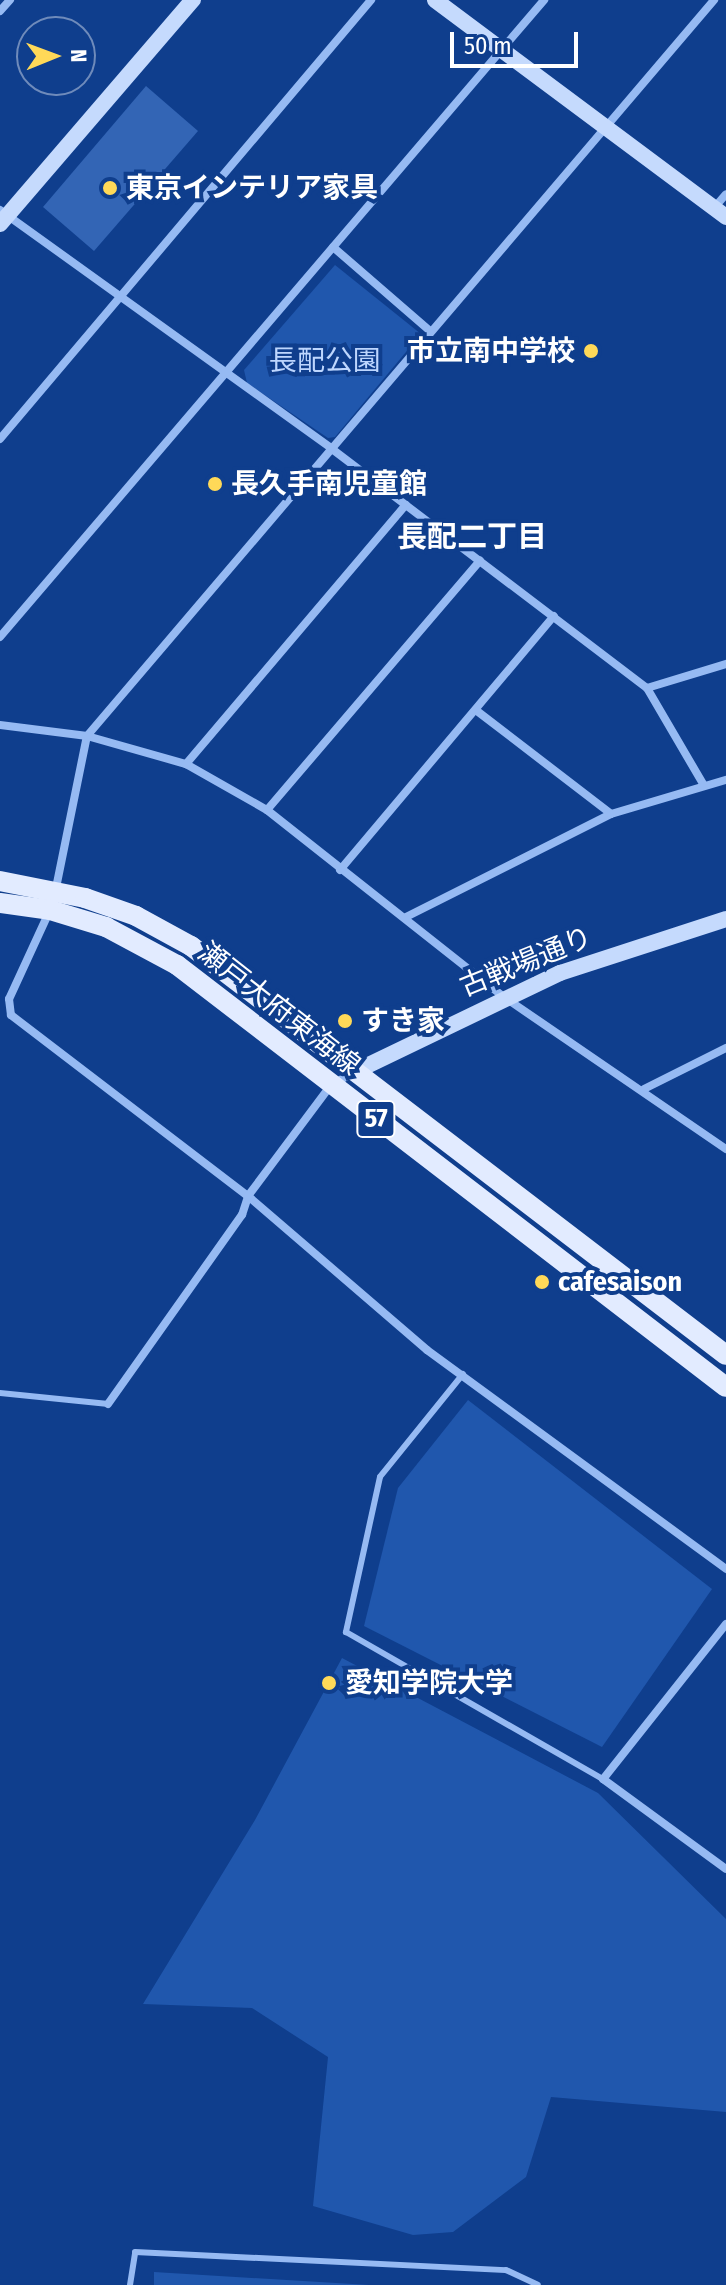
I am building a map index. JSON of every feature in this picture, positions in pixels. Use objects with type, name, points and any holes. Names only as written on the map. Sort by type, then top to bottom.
[{"type":"main road","name":"瀬戸大府東海線","points":[[0,881],[56,888],[136,916],[191,946],[726,1355]]},
{"type":"main road","name":"瀬戸大府東海線","points":[[0,903],[50,910],[106,927],[154,951],[726,1387]]},
{"type":"street","points":[[0,11],[10,0]]},
{"type":"street","points":[[193,0],[3,216],[332,449],[647,688],[703,784]]},
{"type":"street","points":[[0,439],[371,0]]},
{"type":"street","points":[[435,0],[608,125],[720,213],[726,194]]},
{"type":"street","points":[[0,637],[544,0]]},
{"type":"street","points":[[56,888],[87,736],[714,0]]},
{"type":"street","points":[[333,247],[430,331]]},
{"type":"street","points":[[186,764],[406,505]]},
{"type":"street","points":[[267,810],[480,561]]},
{"type":"street","points":[[340,870],[554,616]]},
{"type":"street","points":[[647,688],[726,664]]},
{"type":"street","points":[[477,711],[611,814]]},
{"type":"street","points":[[0,725],[87,736],[186,764],[267,810],[504,997],[644,1089],[726,1149]]},
{"type":"street","points":[[406,917],[611,814],[703,784],[726,780]]},
{"type":"street","points":[[50,910],[9,999],[11,1015],[248,1196],[427,1350],[726,1569]]},
{"type":"street","name":"古戦場通り","points":[[354,1072],[504,997],[560,973],[726,919]]},
{"type":"street","points":[[644,1089],[726,1048]]},
{"type":"street","points":[[108,1404],[242,1215],[248,1196],[331,1085],[354,1072]]},
{"type":"street","points":[[726,1624],[603,1779],[726,1869]]},
{"type":"lane","points":[[463,1374],[380,1477],[346,1632],[603,1779]]},
{"type":"lane","points":[[0,1393],[108,1404]]},
{"type":"lane","points":[[130,2285],[135,2252],[506,2270],[538,2285]]},
{"type":"green space","name":"長配公園","points":[[335,265],[421,334],[335,437],[328,438],[247,383],[244,370]]},
{"type":"green space","points":[[468,1400],[712,1589],[602,1747],[364,1626],[398,1488]]},
{"type":"green space","points":[[342,1658],[598,1793],[726,1919],[726,2112],[551,2097],[526,2177],[453,2232],[413,2235],[313,2206],[328,2057],[252,2008],[143,2004],[255,1820]]},
{"type":"green space","points":[[154,2272],[369,2285],[154,2285]]},
{"type":"building","points":[[146,86],[198,131],[94,251],[43,207]]},
{"type":"place","name":"東京インテリア家具","points":[[110,188]]},
{"type":"place","name":"市立南中学校","points":[[591,351]]},
{"type":"place","name":"長久手南児童館","points":[[215,484]]},
{"type":"place","name":"すき家","points":[[345,1021]]},
{"type":"place","name":"cafesaison","points":[[542,1282]]},
{"type":"place","name":"愛知学院大学","points":[[329,1683]]},
{"type":"district","name":"長配二丁目","points":[[472,537]]}]
